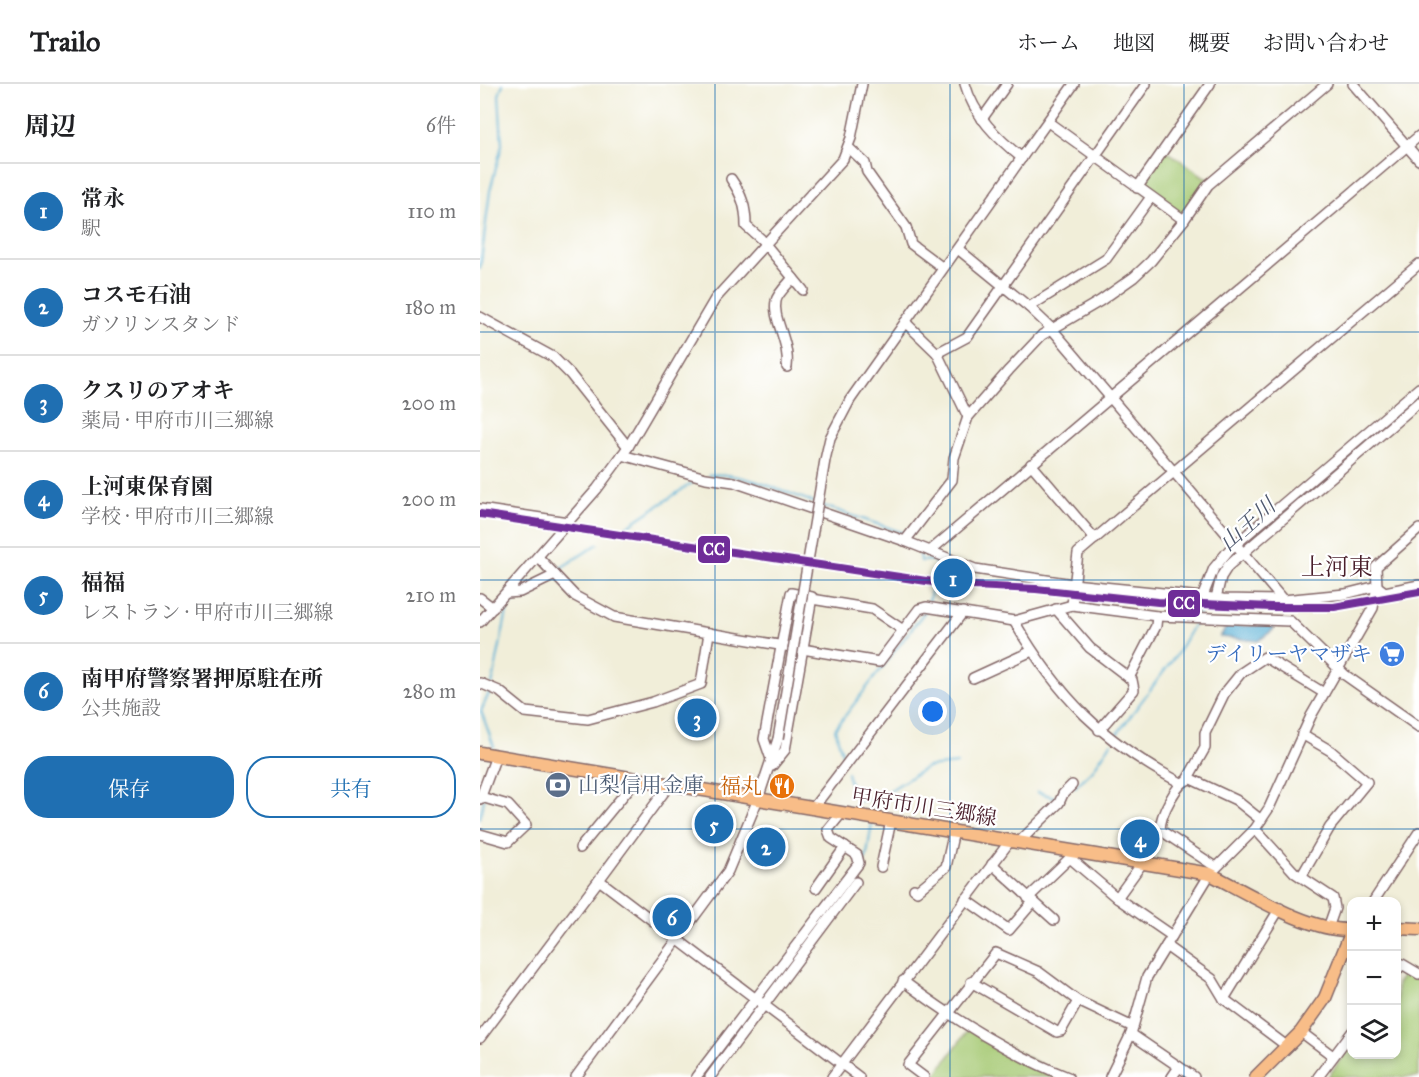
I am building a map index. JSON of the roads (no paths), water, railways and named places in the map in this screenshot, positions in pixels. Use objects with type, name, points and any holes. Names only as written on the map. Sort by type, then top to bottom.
[{"type":"main road","name":"甲府市川三郷線","points":[[480,753],[1015,841],[1073,855],[1213,870],[1280,908],[1328,928],[1347,930]]},
{"type":"main road","points":[[1401,928],[1419,929]]},
{"type":"main road","points":[[1256,1077],[1288,1047],[1325,998],[1347,943]]},
{"type":"street","points":[[480,622],[568,522],[625,451],[715,299],[832,173],[848,147],[862,84]]},
{"type":"street","points":[[965,84],[968,95],[982,119],[1001,141],[1022,158]]},
{"type":"street","points":[[982,119],[1007,84]]},
{"type":"street","points":[[576,1077],[728,871],[758,800],[778,739],[825,460],[831,438],[850,400],[1074,84]]},
{"type":"street","points":[[938,353],[967,337],[1146,84]]},
{"type":"street","points":[[1137,188],[1210,84]]},
{"type":"street","points":[[905,541],[952,480],[954,458],[968,417],[1041,335],[1134,277],[1151,261],[1184,220],[1208,185],[1327,84]]},
{"type":"street","points":[[1353,84],[1419,160]]},
{"type":"street","points":[[1048,122],[1184,220]]},
{"type":"street","points":[[930,551],[1419,136]]},
{"type":"street","points":[[848,147],[865,163],[867,172],[906,227],[911,244],[944,268]]},
{"type":"street","points":[[730,180],[741,194],[746,209],[746,226],[765,243],[803,290]]},
{"type":"street","points":[[1029,306],[1106,259],[1151,197]]},
{"type":"street","points":[[958,249],[1029,306],[1052,329],[1283,600]]},
{"type":"street","points":[[1072,604],[1078,553],[1419,264]]},
{"type":"street","points":[[787,367],[788,351],[776,316],[776,300],[793,278]]},
{"type":"street","points":[[480,317],[532,344],[570,374],[625,451],[706,478],[734,482],[905,541],[975,569],[1073,584],[1208,598],[1283,600],[1345,594],[1377,586]]},
{"type":"street","points":[[905,322],[938,353],[968,417]]},
{"type":"street","points":[[1208,598],[1239,548],[1419,388]]},
{"type":"street","points":[[1208,598],[1214,568],[1419,402]]},
{"type":"street","points":[[1031,464],[1095,539]]},
{"type":"street","points":[[480,509],[568,522]]},
{"type":"street","points":[[1110,1077],[1132,1031],[1147,977],[1213,870],[1258,825],[1302,734],[1373,608],[1377,586],[1376,567],[1419,529]]},
{"type":"street","points":[[538,557],[575,596],[614,617],[879,662],[919,609],[926,607],[1014,621],[1072,604],[1157,616],[1290,621],[1339,669],[1419,727]]},
{"type":"street","points":[[507,593],[520,592],[555,574]]},
{"type":"street","points":[[1377,586],[1385,592],[1419,585]]},
{"type":"street","points":[[770,766],[764,739],[791,593],[812,597],[812,599],[872,609],[903,630]]},
{"type":"street","points":[[480,598],[493,608]]},
{"type":"street","points":[[770,766],[785,750],[812,599]]},
{"type":"street","points":[[1056,609],[1090,648],[1129,678],[1134,690],[1099,730]]},
{"type":"street","points":[[813,808],[963,612]]},
{"type":"street","points":[[1129,678],[1156,626],[1157,616]]},
{"type":"street","points":[[1014,621],[1032,651],[1070,701],[1111,740],[1185,781],[1236,800],[1300,878],[1336,902],[1328,928]]},
{"type":"street","points":[[480,683],[499,691],[525,712],[588,719],[653,702],[701,684],[709,633]]},
{"type":"street","points":[[974,678],[1032,651]]},
{"type":"street","points":[[1117,898],[1160,830],[1163,817],[1204,748],[1205,733],[1224,694],[1241,673],[1265,657],[1324,693]]},
{"type":"street","points":[[1300,878],[1330,827],[1367,782],[1331,751],[1302,734]]},
{"type":"street","points":[[480,834],[508,843],[526,825],[508,805],[480,798],[496,756]]},
{"type":"street","points":[[580,848],[631,786],[633,778]]},
{"type":"street","points":[[480,1038],[670,784]]},
{"type":"street","points":[[832,1077],[992,864],[1061,799],[1072,785]]},
{"type":"street","points":[[696,1077],[859,863],[857,855],[831,838],[828,830],[841,814]]},
{"type":"street","points":[[880,867],[891,821]]},
{"type":"street","points":[[1160,830],[1213,870]]},
{"type":"street","points":[[914,889],[918,891],[946,867],[954,831]]},
{"type":"street","points":[[1376,897],[1419,832]]},
{"type":"street","points":[[816,888],[845,847]]},
{"type":"street","points":[[965,898],[1009,930],[1030,900],[1073,855],[1117,898],[1172,936]]},
{"type":"street","points":[[992,864],[1014,880],[1030,900],[1054,920]]},
{"type":"street","points":[[599,880],[859,1077]]},
{"type":"street","points":[[710,1077],[856,882]]},
{"type":"street","points":[[1224,999],[1280,908]]},
{"type":"street","points":[[1166,946],[1212,979],[1224,999],[1288,1047]]},
{"type":"street","points":[[924,1077],[908,1065],[996,953],[1039,972],[1078,1001],[1132,1031],[1194,1077]]},
{"type":"street","points":[[1401,965],[1419,974]]},
{"type":"street","points":[[903,981],[947,1014],[1005,1047],[1068,1077]]},
{"type":"street","points":[[971,982],[1057,1032],[1061,1031],[1078,1001]]},
{"type":"street","points":[[1301,1032],[1333,1056]]},
{"type":"street","points":[[1318,1077],[1347,1038]]},
{"type":"street","points":[[1172,1077],[1179,1067]]},
{"type":"water","points":[[1274,625],[1273,630],[1258,641],[1220,637],[1227,626]]},
{"type":"waterway","points":[[480,269],[490,191],[502,145],[499,95],[503,84]]},
{"type":"waterway","name":"山王川","points":[[1240,547],[1419,395]]},
{"type":"waterway","points":[[709,475],[749,479],[816,503]]},
{"type":"waterway","points":[[626,527],[695,481]]},
{"type":"waterway","points":[[821,505],[904,533]]},
{"type":"waterway","points":[[556,571],[598,544]]},
{"type":"waterway","points":[[920,554],[921,561],[936,560],[935,568]]},
{"type":"waterway","points":[[929,601],[932,587]]},
{"type":"waterway","points":[[492,685],[508,606],[534,590]]},
{"type":"waterway","name":"山王川","points":[[1198,615],[1205,601]]},
{"type":"waterway","points":[[844,759],[835,729],[926,610]]},
{"type":"waterway","name":"山王川","points":[[1114,738],[1177,654],[1196,620]]},
{"type":"waterway","points":[[490,691],[481,711],[494,747]]},
{"type":"waterway","name":"山王川","points":[[1075,787],[1092,771],[1111,743]]},
{"type":"waterway","name":"山王川","points":[[847,773],[853,794],[860,801],[881,796],[927,767],[957,764]]},
{"type":"waterway","name":"山王川","points":[[1037,792],[1057,798]]},
{"type":"waterway","points":[[875,812],[877,798]]},
{"type":"waterway","points":[[480,818],[484,800]]},
{"type":"waterway","points":[[862,865],[867,855],[872,822]]},
{"type":"waterway","points":[[763,997],[781,973]]},
{"type":"waterway","points":[[702,1077],[755,1007]]},
{"type":"place","name":"常永","points":[[953,578]]},
{"type":"place","name":"デイリーヤマザキ","points":[[1392,654]]},
{"type":"place","name":"クスリのアオキ","points":[[697,718]]},
{"type":"place","name":"山梨信用金庫","points":[[558,785]]},
{"type":"place","name":"福丸","points":[[782,786]]},
{"type":"place","name":"福福","points":[[714,824]]},
{"type":"place","name":"上河東保育園","points":[[1140,839]]},
{"type":"place","name":"コスモ石油","points":[[766,847]]},
{"type":"place","name":"南甲府警察署押原駐在所","points":[[672,917]]},
{"type":"district","name":"上河東","points":[[1337,567]]}]
